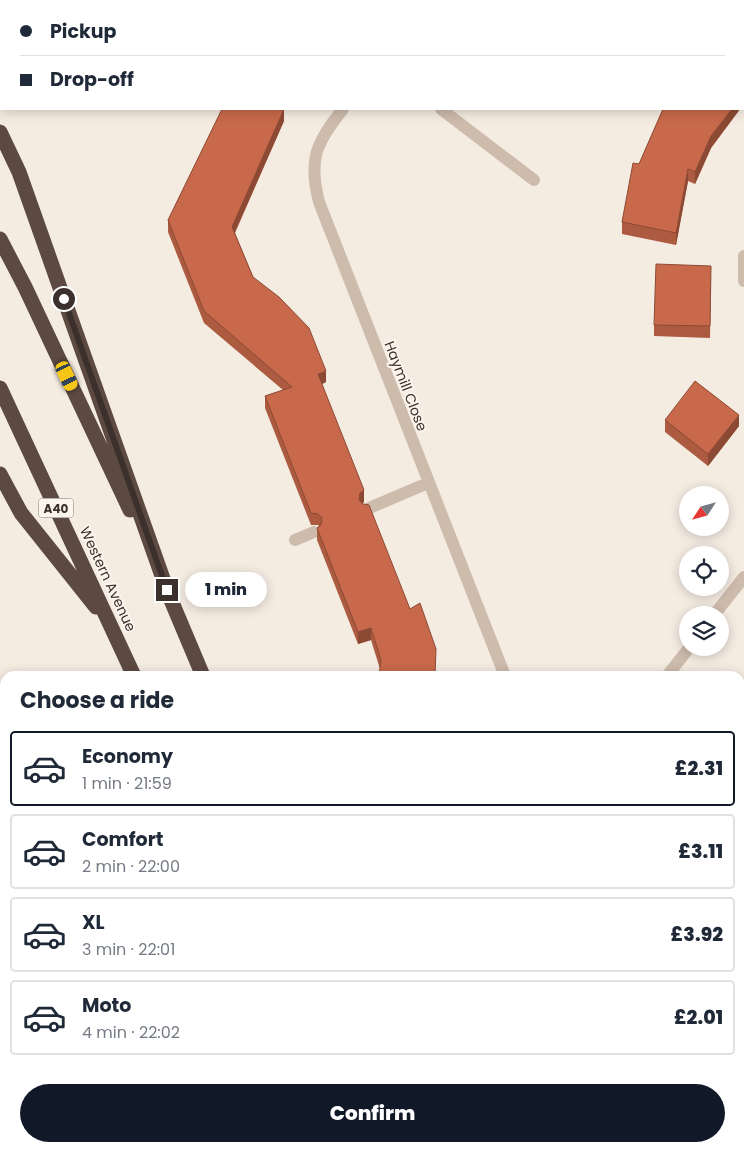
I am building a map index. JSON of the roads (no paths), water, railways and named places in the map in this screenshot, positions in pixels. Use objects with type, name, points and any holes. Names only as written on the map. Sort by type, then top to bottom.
[{"type":"highway","points":[[0,132],[19,172],[167,590]]},
{"type":"highway","points":[[0,239],[25,287],[167,590],[201,671]]},
{"type":"highway","name":"Western Avenue","points":[[0,388],[132,671]]},
{"type":"highway","name":"A40","points":[[0,474],[21,513],[112,628]]},
{"type":"street","name":"Haymill Close","points":[[342,110],[326,131],[315,156],[313,180],[318,202],[503,671]]},
{"type":"street","points":[[443,110],[534,180]]},
{"type":"street","points":[[744,256],[744,281]]},
{"type":"street","points":[[367,509],[428,483]]},
{"type":"street","points":[[295,540],[314,532]]},
{"type":"street","points":[[721,606],[744,577]]},
{"type":"street","points":[[671,671],[683,656]]}]
